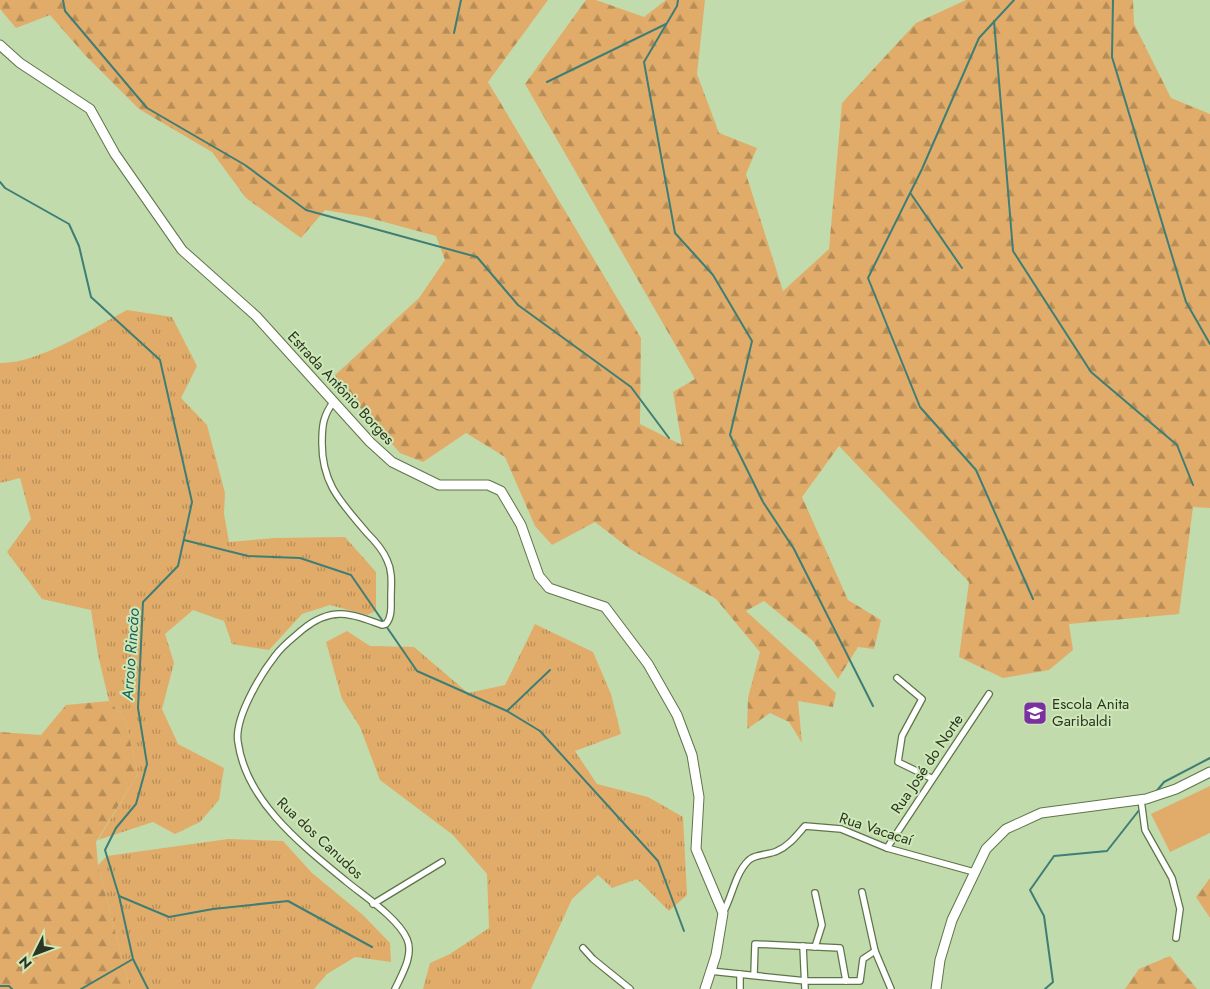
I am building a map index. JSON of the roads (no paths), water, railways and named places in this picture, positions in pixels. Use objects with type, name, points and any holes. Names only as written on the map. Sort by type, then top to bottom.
[{"type":"street","name":"Estrada Antônio Borges","points":[[0,46],[20,63],[90,109],[115,154],[182,250],[256,316],[370,442],[392,462],[439,485],[488,485],[501,491],[521,525],[539,576],[549,588],[606,607],[648,664],[678,715],[692,755],[699,797],[696,849],[722,913]]},
{"type":"street","name":"Rua dos Canudos","points":[[334,401],[322,421],[322,461],[324,471],[334,494],[388,560],[391,573],[390,616],[386,624],[382,626],[359,616],[326,614],[308,625],[275,655],[259,681],[251,695],[238,729],[237,741],[251,780],[261,799],[324,863],[397,925],[407,939],[409,953],[395,989]]},
{"type":"street","points":[[897,678],[922,699],[902,736],[898,762],[932,778]]},
{"type":"street","name":"Rua José do Norte","points":[[887,848],[989,694]]},
{"type":"street","points":[[936,989],[940,960],[952,920],[986,849],[995,838],[1023,820],[1041,813],[1144,800],[1176,789],[1210,772]]},
{"type":"street","points":[[1144,800],[1145,830],[1172,878],[1180,909],[1176,938]]},
{"type":"street","name":"Rua Vacacaí","points":[[722,913],[749,859],[776,852],[787,845],[805,826],[841,830],[887,848],[974,872]]},
{"type":"street","points":[[373,904],[442,862]]},
{"type":"street","points":[[862,892],[875,951],[891,989]]},
{"type":"street","points":[[815,893],[822,925],[815,947]]},
{"type":"street","points":[[705,989],[721,928],[722,913]]},
{"type":"street","points":[[754,975],[755,944],[840,948],[846,981]]},
{"type":"street","points":[[804,946],[805,989]]},
{"type":"street","points":[[584,948],[593,959],[630,989]]},
{"type":"street","points":[[710,971],[806,981],[861,980],[862,959],[875,951]]},
{"type":"street","points":[[740,974],[740,989]]},
{"type":"waterway","points":[[63,0],[65,11],[147,108],[245,165],[306,210],[477,257],[518,305],[631,387],[669,438]]},
{"type":"waterway","points":[[454,33],[461,0]]},
{"type":"waterway","points":[[678,0],[677,6],[644,62],[675,233],[713,275],[752,341],[730,435],[763,502],[794,549],[873,706]]},
{"type":"waterway","points":[[1014,0],[979,38],[922,169],[868,278],[920,407],[976,470],[1033,599]]},
{"type":"waterway","points":[[1113,0],[1112,57],[1186,302],[1210,344]]},
{"type":"waterway","points":[[994,21],[1013,251],[1091,372],[1177,445],[1193,485]]},
{"type":"waterway","points":[[547,82],[666,24]]},
{"type":"waterway","name":"Arroio Rincão","points":[[0,182],[5,188],[69,224],[79,246],[91,297],[160,360],[192,502],[178,566],[143,602],[138,708],[147,764],[136,804],[116,828],[105,850],[119,896],[133,959],[148,989]]},
{"type":"waterway","points":[[911,194],[962,268]]},
{"type":"waterway","points":[[184,540],[248,556],[300,558],[351,575],[417,671],[507,711],[540,731],[658,861],[684,931]]},
{"type":"waterway","points":[[507,711],[550,670]]},
{"type":"waterway","points":[[1155,793],[1164,782],[1210,758]]},
{"type":"waterway","points":[[1045,989],[1053,982],[1044,916],[1030,890],[1054,856],[1107,851],[1140,809]]},
{"type":"waterway","points":[[119,896],[169,917],[213,909],[288,901],[372,947]]},
{"type":"waterway","points":[[81,989],[133,959]]},
{"type":"waterway","points":[[0,986],[9,986],[12,989]]},
{"type":"place","name":"Escola Anita Garibaldi","points":[[1035,713]]}]
